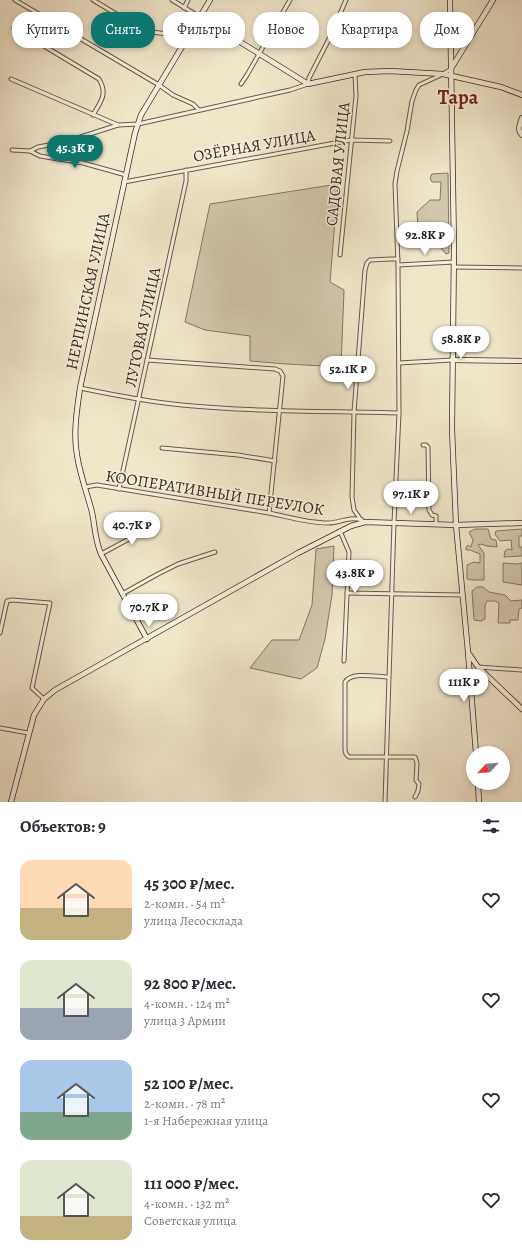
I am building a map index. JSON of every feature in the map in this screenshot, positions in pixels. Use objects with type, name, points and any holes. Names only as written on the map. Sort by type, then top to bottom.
[{"type":"main road","name":"НЕРПИНСКАЯ УЛИЦА","points":[[202,12],[210,0]]},
{"type":"main road","points":[[450,0],[454,265],[452,429],[456,525],[475,746]]},
{"type":"main road","points":[[451,69],[493,0]]},
{"type":"main road","points":[[245,44],[308,84],[365,72],[390,71],[443,74],[501,87],[522,95]]},
{"type":"main road","name":"НЕРПИНСКАЯ УЛИЦА","points":[[147,639],[101,554],[97,543],[92,514],[76,454],[75,431],[80,388],[124,182],[138,124],[141,115],[181,48]]},
{"type":"main road","points":[[522,118],[519,128],[522,135]]},
{"type":"main road","points":[[452,360],[522,361]]},
{"type":"main road","points":[[11,802],[28,733],[34,715],[44,699],[55,690],[298,553],[363,521],[456,525],[522,523]]},
{"type":"main road","points":[[468,652],[478,668],[522,709]]},
{"type":"main road","points":[[478,790],[479,802]]},
{"type":"street","points":[[15,0],[173,95],[193,104],[199,110]]},
{"type":"street","points":[[93,0],[143,30],[163,33]]},
{"type":"street","points":[[172,0],[192,12]]},
{"type":"street","points":[[184,8],[188,0]]},
{"type":"street","points":[[241,84],[290,0]]},
{"type":"street","points":[[30,151],[38,147],[65,142],[118,125],[138,124],[290,90],[308,84],[309,78],[329,39],[346,0]]},
{"type":"street","points":[[47,48],[99,79],[104,86],[104,96],[93,115]]},
{"type":"street","points":[[385,802],[391,594],[399,413],[398,259],[395,184],[407,131],[412,100],[419,85],[451,69]]},
{"type":"street","name":"САДОВАЯ УЛИЦА","points":[[340,255],[356,96],[355,75]]},
{"type":"street","points":[[11,79],[118,125]]},
{"type":"street","name":"ОЗЁРНАЯ УЛИЦА","points":[[124,182],[351,140],[390,141]]},
{"type":"street","points":[[12,150],[30,151],[40,156],[83,163],[126,175]]},
{"type":"street","name":"ЛУГОВАЯ УЛИЦА","points":[[119,489],[186,181],[186,170]]},
{"type":"street","points":[[363,521],[354,510],[352,497],[354,412],[365,270],[370,260],[391,258],[398,259]]},
{"type":"street","points":[[398,266],[454,265],[522,268]]},
{"type":"street","points":[[147,360],[276,369],[280,371],[283,376],[270,513]]},
{"type":"street","points":[[399,363],[452,360]]},
{"type":"street","points":[[80,388],[138,400],[183,405],[279,411],[399,413]]},
{"type":"street","points":[[423,445],[428,447],[429,510],[432,515],[436,516],[436,524]]},
{"type":"street","points":[[162,448],[238,455],[276,461]]},
{"type":"street","name":"КООПЕРАТИВНЫЙ ПЕРЕУЛОК","points":[[85,487],[97,485],[325,523],[332,523],[350,518],[363,521]]},
{"type":"street","points":[[101,554],[155,525]]},
{"type":"street","points":[[340,531],[349,552],[344,661]]},
{"type":"street","points":[[122,594],[172,567],[215,552]]},
{"type":"street","points":[[347,593],[463,595]]},
{"type":"street","points":[[0,633],[7,601],[12,600],[50,603],[32,688],[44,699]]},
{"type":"street","points":[[478,668],[522,670]]},
{"type":"street","points":[[388,678],[357,675],[347,679],[345,682],[346,754],[349,757],[386,758],[412,756],[417,760],[416,780],[418,784],[418,791],[415,797]]},
{"type":"street","points":[[0,728],[28,733]]},
{"type":"shaded area","points":[[448,173],[449,253],[446,254],[441,248],[440,230],[418,229],[417,212],[430,200],[440,200],[441,182],[432,182],[430,178],[432,174]]},
{"type":"shaded area","points":[[338,184],[330,282],[344,290],[341,367],[250,361],[250,336],[205,330],[185,322],[210,204]]},
{"type":"shaded area","points":[[475,529],[488,529],[491,539],[496,540],[497,547],[481,544],[478,545],[484,553],[484,580],[467,579],[467,565],[474,562],[480,563],[480,554],[466,550],[468,545],[471,547],[473,540],[469,532]]},
{"type":"shaded area","points":[[522,529],[522,536],[519,536],[519,547],[522,547],[522,556],[504,557],[505,551],[508,549],[512,550],[511,540],[500,541],[495,534],[496,531]]},
{"type":"shaded area","points":[[334,546],[332,595],[325,639],[317,668],[301,679],[250,668],[272,640],[299,640],[312,605],[316,549]]},
{"type":"shaded area","points":[[503,563],[522,563],[522,585],[503,582]]},
{"type":"shaded area","points":[[477,587],[483,587],[489,592],[505,595],[511,601],[522,600],[522,608],[519,609],[518,620],[510,620],[510,623],[498,623],[499,603],[495,601],[487,601],[485,605],[485,619],[481,621],[474,620],[472,591]]},
{"type":"district","name":"Тара","points":[[458,97]]}]
